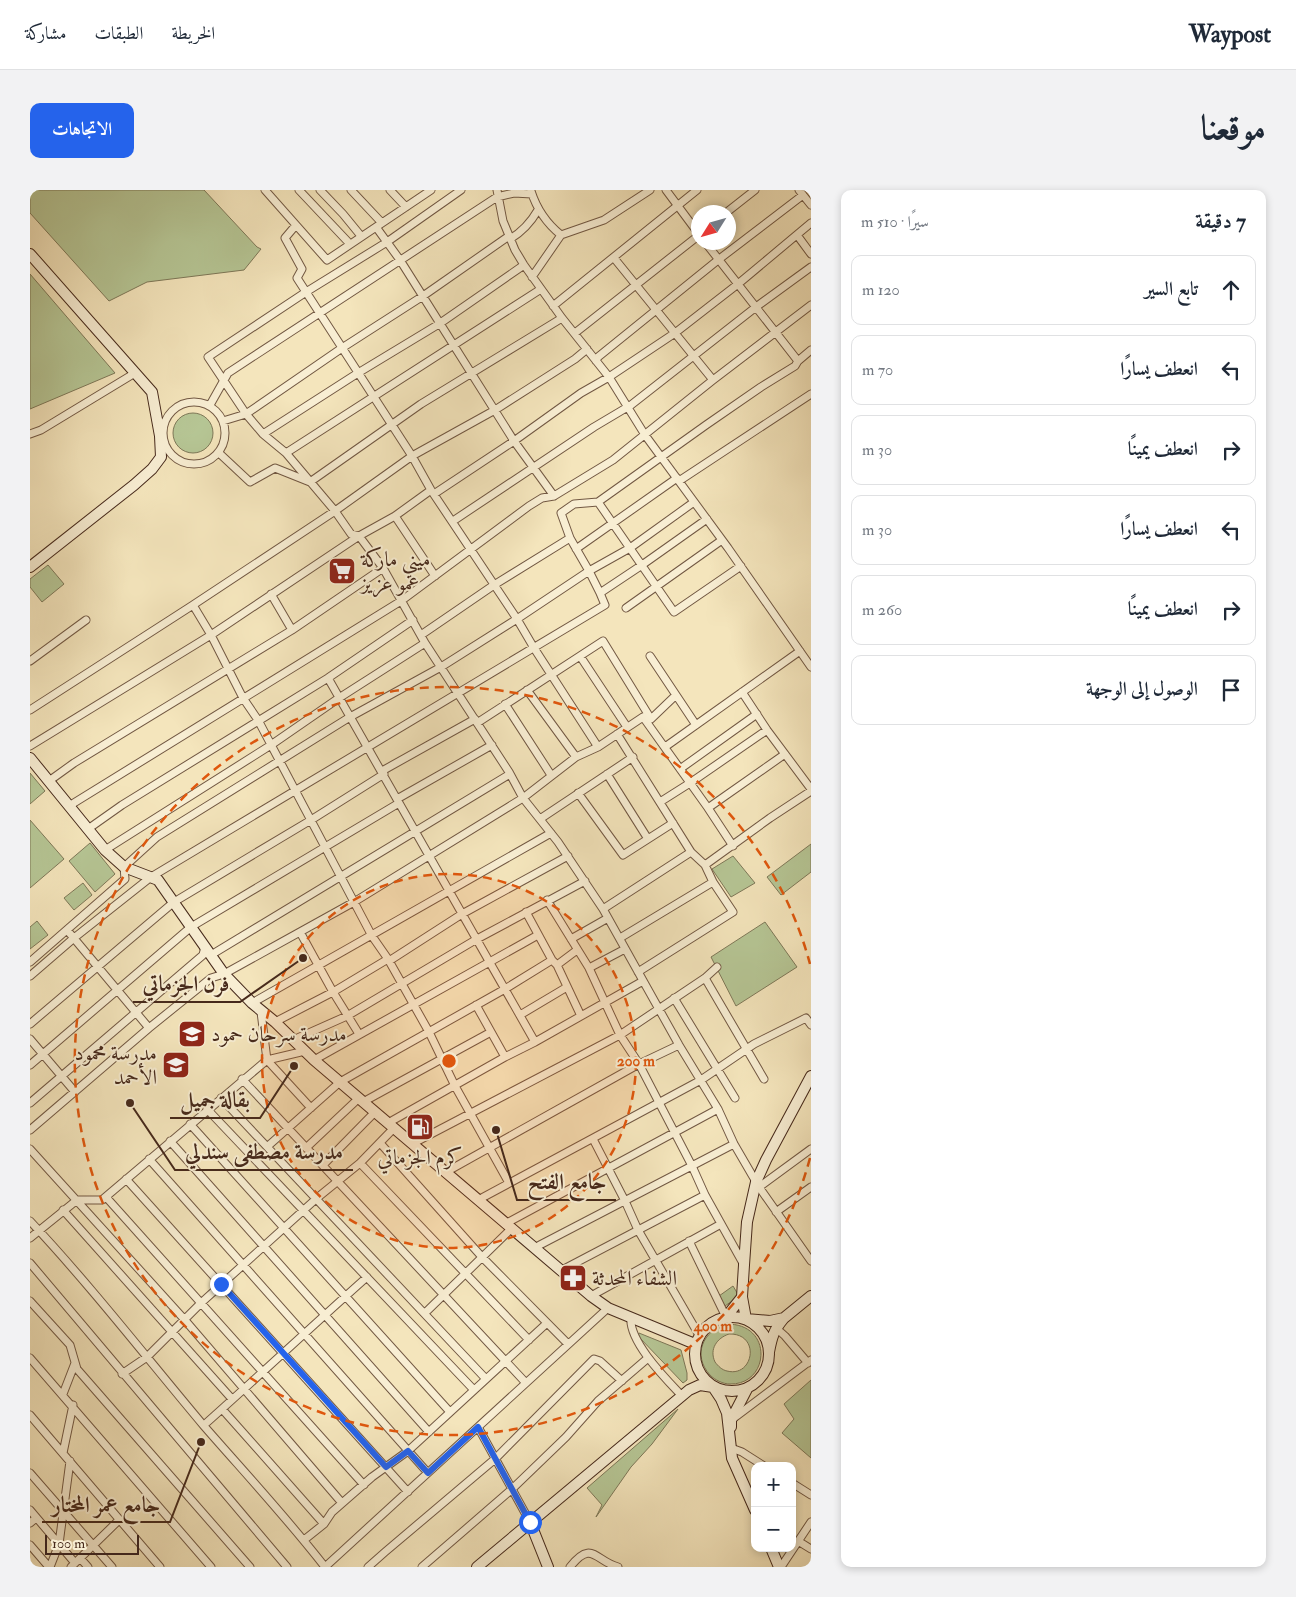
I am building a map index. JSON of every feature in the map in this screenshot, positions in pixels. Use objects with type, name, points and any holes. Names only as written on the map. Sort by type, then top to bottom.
[{"type":"main road","points":[[30,254],[152,392],[160,436],[161,457],[152,469],[134,485],[30,567]]},
{"type":"main road","points":[[30,758],[105,850],[124,867],[158,880],[224,974],[261,1012],[275,1022],[314,1060],[591,1296],[608,1308],[697,1340]]},
{"type":"main road","points":[[769,1352],[762,1332],[746,1319],[742,1296],[747,1222],[757,1185],[769,1153],[811,1076]]},
{"type":"main road","points":[[726,1317],[742,1296]]},
{"type":"main road","points":[[477,1567],[685,1393],[700,1385],[730,1392],[747,1389],[756,1383],[766,1369],[772,1336],[776,1328],[784,1318],[811,1296]]},
{"type":"main road","points":[[685,1393],[695,1380],[696,1367],[694,1356],[697,1340],[706,1326],[715,1320],[726,1317],[770,1321],[784,1318]]},
{"type":"main road","points":[[696,1367],[721,1400],[726,1413],[732,1458],[754,1507]]},
{"type":"main road","points":[[731,1448],[732,1420],[747,1389]]},
{"type":"main road","points":[[530,1522],[548,1567]]},
{"type":"main road","points":[[773,1552],[780,1567]]},
{"type":"street","points":[[264,190],[327,260],[430,190]]},
{"type":"street","points":[[299,190],[350,244]]},
{"type":"street","points":[[320,190],[361,236]]},
{"type":"street","points":[[351,190],[379,225],[387,242],[514,441],[554,496]]},
{"type":"street","points":[[390,190],[406,207]]},
{"type":"street","points":[[461,190],[387,242],[306,292],[208,357],[246,414],[263,434],[286,453],[335,511],[351,534],[359,536],[383,568],[421,635],[457,694],[492,745],[523,798],[568,856],[603,909],[679,1045],[718,1109],[734,1144],[757,1185],[811,1261]]},
{"type":"street","points":[[532,277],[561,235],[604,220],[650,190]]},
{"type":"street","points":[[666,190],[691,224]]},
{"type":"street","points":[[553,306],[697,190]]},
{"type":"street","points":[[736,205],[755,190]]},
{"type":"street","points":[[210,405],[228,373],[400,260],[497,193],[531,192],[538,210],[545,221],[561,235]]},
{"type":"street","points":[[596,361],[598,357],[657,311],[801,192],[811,205]]},
{"type":"street","points":[[497,193],[509,238],[524,265],[562,318],[609,377],[645,435],[707,518],[811,667]]},
{"type":"street","points":[[224,421],[246,414],[342,348],[509,238],[519,234],[534,218],[538,210]]},
{"type":"street","points":[[30,746],[211,635],[359,536],[395,516],[514,441],[581,393],[609,377],[675,333],[738,284],[811,223]]},
{"type":"street","points":[[296,225],[285,238],[302,269],[297,278],[598,747]]},
{"type":"street","points":[[797,236],[811,254]]},
{"type":"street","points":[[575,333],[691,240]]},
{"type":"street","points":[[711,250],[798,360]]},
{"type":"street","points":[[614,258],[713,380]]},
{"type":"street","points":[[263,434],[439,324],[524,265]]},
{"type":"street","points":[[453,521],[594,427],[628,408],[756,306],[811,266]]},
{"type":"street","points":[[286,453],[541,289]]},
{"type":"street","points":[[69,806],[401,601],[529,506],[542,498],[554,496],[613,460],[811,305]]},
{"type":"street","points":[[310,482],[421,404],[562,318]]},
{"type":"street","points":[[30,710],[335,511],[412,456],[495,410],[587,349]]},
{"type":"street","points":[[30,976],[151,876],[605,605],[589,571],[570,538],[561,512],[574,504],[598,502],[761,387],[795,366],[798,360],[811,350]]},
{"type":"street","points":[[30,434],[40,430],[135,373]]},
{"type":"street","points":[[576,549],[678,479],[811,394]]},
{"type":"street","points":[[194,401],[210,405],[224,421],[226,438],[219,453],[204,463],[186,464],[171,454],[162,436],[166,417],[178,405],[194,401]]},
{"type":"street","points":[[219,453],[250,482],[275,468],[310,482]]},
{"type":"street","points":[[598,502],[658,586],[674,612],[741,566]]},
{"type":"street","points":[[30,962],[125,879],[124,867],[157,837],[350,717],[441,667],[589,571],[630,548],[694,502]]},
{"type":"street","points":[[395,516],[435,576]]},
{"type":"street","points":[[600,593],[707,518]]},
{"type":"street","points":[[421,635],[494,585],[570,538]]},
{"type":"street","points":[[626,608],[722,540]]},
{"type":"street","points":[[49,781],[292,630],[383,568]]},
{"type":"street","points":[[271,594],[292,630]]},
{"type":"street","points":[[193,605],[258,720],[372,936],[389,960],[429,1032],[509,1183]]},
{"type":"street","points":[[30,661],[86,620]]},
{"type":"street","points":[[88,829],[122,805],[328,678],[413,620]]},
{"type":"street","points":[[30,1024],[174,902],[311,820],[383,773],[505,704],[602,641],[651,719]]},
{"type":"street","points":[[105,850],[271,745],[339,698],[426,643]]},
{"type":"street","points":[[665,747],[800,651]]},
{"type":"street","points":[[580,656],[627,727]]},
{"type":"street","points":[[650,656],[696,725]]},
{"type":"street","points":[[328,678],[535,1042]]},
{"type":"street","points":[[527,690],[576,757]]},
{"type":"street","points":[[704,865],[811,790],[742,692]]},
{"type":"street","points":[[651,719],[676,694]]},
{"type":"street","points":[[505,704],[552,775]]},
{"type":"street","points":[[680,769],[757,714]]},
{"type":"street","points":[[30,1130],[149,1028],[211,978],[224,974],[354,902],[523,798],[576,757],[598,747],[643,717],[651,719]]},
{"type":"street","points":[[643,717],[733,846]]},
{"type":"street","points":[[660,802],[767,730]]},
{"type":"street","points":[[617,734],[691,852],[704,865],[732,912],[638,972]]},
{"type":"street","points":[[30,1065],[191,927],[492,745]]},
{"type":"street","points":[[708,808],[785,754]]},
{"type":"street","points":[[540,819],[633,757]]},
{"type":"street","points":[[211,954],[510,774]]},
{"type":"street","points":[[607,774],[648,839]]},
{"type":"street","points":[[578,793],[623,855],[673,823]]},
{"type":"street","points":[[252,1003],[551,833]]},
{"type":"street","points":[[603,909],[691,852]]},
{"type":"street","points":[[275,1022],[333,992],[389,960],[462,914],[568,856]]},
{"type":"street","points":[[293,1040],[347,1016],[477,939],[585,881]]},
{"type":"street","points":[[620,938],[713,882]]},
{"type":"street","points":[[547,900],[589,968],[620,1035],[660,1102],[705,1195],[744,1265]]},
{"type":"street","points":[[526,912],[581,1016]]},
{"type":"street","points":[[571,939],[608,918]]},
{"type":"street","points":[[67,930],[149,1028]]},
{"type":"street","points":[[300,932],[317,965],[359,1034]]},
{"type":"street","points":[[314,1060],[538,936]]},
{"type":"street","points":[[30,1103],[203,954],[204,946]]},
{"type":"street","points":[[589,968],[625,949]]},
{"type":"street","points":[[268,1146],[340,1082],[577,950]]},
{"type":"street","points":[[412,1144],[620,1035],[705,978],[717,967]]},
{"type":"street","points":[[705,978],[764,1079]]},
{"type":"street","points":[[122,1374],[148,1356],[221,1284],[317,1198],[360,1163],[380,1143],[391,1125],[505,1057],[643,981]]},
{"type":"street","points":[[520,1015],[567,987]]},
{"type":"street","points":[[674,998],[735,1098]]},
{"type":"street","points":[[476,1005],[505,1057]]},
{"type":"street","points":[[261,1012],[267,1060],[311,1108]]},
{"type":"street","points":[[478,1200],[701,1080],[766,1038],[806,1018],[811,1025]]},
{"type":"street","points":[[306,1148],[361,1100],[491,1032]]},
{"type":"street","points":[[30,1039],[75,1092]]},
{"type":"street","points":[[446,1172],[639,1064],[679,1045]]},
{"type":"street","points":[[30,1238],[77,1200],[102,1200],[106,1197],[242,1079],[267,1060],[305,1051]]},
{"type":"street","points":[[242,1079],[526,1383]]},
{"type":"street","points":[[220,1098],[268,1146],[486,1379]]},
{"type":"street","points":[[207,1109],[474,1390]]},
{"type":"street","points":[[424,1313],[482,1257],[508,1226],[608,1168],[718,1109]]},
{"type":"street","points":[[323,1164],[375,1112]]},
{"type":"street","points":[[190,1124],[450,1412]]},
{"type":"street","points":[[593,1139],[654,1261],[697,1340]]},
{"type":"street","points":[[170,1141],[429,1432]]},
{"type":"street","points":[[380,1143],[482,1257],[568,1344]]},
{"type":"street","points":[[534,1248],[734,1144]]},
{"type":"street","points":[[30,1149],[184,1320],[342,1503]]},
{"type":"street","points":[[757,1185],[811,1149]]},
{"type":"street","points":[[149,1159],[428,1473]]},
{"type":"street","points":[[360,1163],[529,1340]]},
{"type":"street","points":[[126,1179],[408,1492]]},
{"type":"street","points":[[776,1212],[811,1187]]},
{"type":"street","points":[[560,1271],[705,1195]]},
{"type":"street","points":[[106,1197],[364,1485]]},
{"type":"street","points":[[63,1210],[232,1399]]},
{"type":"street","points":[[30,1221],[148,1356],[325,1567],[608,1308]]},
{"type":"street","points":[[591,1296],[721,1224]]},
{"type":"street","points":[[689,1241],[726,1317]]},
{"type":"street","points":[[30,1263],[287,1567]]},
{"type":"street","points":[[204,1425],[282,1352],[367,1277]]},
{"type":"street","points":[[30,1301],[70,1345],[77,1369],[250,1567]]},
{"type":"street","points":[[631,1317],[632,1330],[648,1358],[685,1393]]},
{"type":"street","points":[[304,1540],[324,1524],[332,1512],[372,1477],[408,1451],[547,1323]]},
{"type":"street","points":[[732,1420],[809,1362],[776,1328]]},
{"type":"street","points":[[30,1358],[63,1394],[210,1567]]},
{"type":"street","points":[[422,1567],[511,1490],[566,1438],[598,1401],[648,1358]]},
{"type":"street","points":[[368,1567],[495,1459],[594,1359],[600,1360],[622,1381]]},
{"type":"street","points":[[63,1394],[75,1363]]},
{"type":"street","points":[[63,1453],[72,1405]]},
{"type":"street","points":[[222,1409],[324,1524]]},
{"type":"street","points":[[30,1415],[160,1567]]},
{"type":"street","points":[[478,1427],[530,1522]]},
{"type":"street","points":[[731,1448],[742,1452],[758,1462]]},
{"type":"street","points":[[30,1545],[50,1567],[59,1544],[70,1461]]},
{"type":"street","points":[[30,1472],[112,1567]]},
{"type":"street","points":[[796,1486],[811,1495]]},
{"type":"street","points":[[30,1510],[33,1520],[59,1544],[75,1563],[88,1567]]},
{"type":"street","points":[[75,1563],[119,1520]]},
{"type":"street","points":[[780,1567],[811,1522]]},
{"type":"street","points":[[798,1541],[811,1549]]},
{"type":"street","points":[[570,1567],[579,1556],[589,1553],[618,1567]]},
{"type":"green space","points":[[30,190],[204,190],[261,249],[244,270],[147,282],[109,301],[30,213]]},
{"type":"green space","points":[[30,274],[115,373],[30,409]]},
{"type":"green space","points":[[189,413],[197,413],[204,416],[210,422],[213,433],[210,444],[204,450],[197,453],[189,453],[182,450],[176,444],[173,437],[173,429],[176,422],[182,416]]},
{"type":"green space","points":[[48,565],[64,584],[42,602],[30,587],[30,579]]},
{"type":"green space","points":[[30,773],[45,791],[30,804]]},
{"type":"green space","points":[[30,820],[64,859],[30,888]]},
{"type":"green space","points":[[90,843],[115,874],[95,892],[69,861]]},
{"type":"green space","points":[[811,844],[811,872],[781,895],[767,877]]},
{"type":"green space","points":[[733,856],[755,883],[731,897],[712,869]]},
{"type":"green space","points":[[83,883],[92,895],[74,910],[64,898]]},
{"type":"green space","points":[[37,921],[48,935],[30,949],[30,927]]},
{"type":"green space","points":[[765,922],[797,967],[736,1006],[711,957]]},
{"type":"green space","points":[[733,1286],[739,1296],[725,1306],[719,1296]]},
{"type":"green space","points":[[726,1324],[742,1326],[752,1333],[759,1343],[761,1354],[759,1365],[753,1375],[743,1382],[730,1384],[722,1382],[712,1377],[705,1367],[701,1352],[703,1345],[711,1332]],"holes":[[[729,1334],[746,1340],[750,1347],[748,1362],[743,1368],[736,1371],[720,1368],[713,1357],[715,1345],[721,1338]]]},
{"type":"green space","points":[[639,1333],[681,1350],[687,1380],[683,1383],[638,1336]]},
{"type":"green space","points":[[811,1380],[811,1458],[782,1433],[794,1419],[784,1404]]},
{"type":"green space","points":[[678,1409],[652,1444],[631,1467],[596,1517],[602,1505],[587,1488]]},
{"type":"place","name":"ميني ماركة عمو عزيز","points":[[342,571]]},
{"type":"place","name":"فرن الجزماتي","points":[[303,958]]},
{"type":"place","name":"مدرسة سرحان حمود","points":[[192,1034]]},
{"type":"place","name":"مدرسة محمود الأحمد","points":[[176,1065]]},
{"type":"place","name":"بقالة جميل","points":[[294,1066]]},
{"type":"place","name":"مدرسة مصطفى سندلي","points":[[130,1103]]},
{"type":"place","name":"كرم الجزماتي","points":[[420,1127]]},
{"type":"place","name":"جامع الفتح","points":[[496,1130]]},
{"type":"place","name":"الشفاء المحدثة","points":[[573,1278]]},
{"type":"place","name":"جامع عمر المختار","points":[[201,1442]]},
{"type":"route","points":[[221,1284],[386,1467],[408,1451],[428,1473],[478,1427],[530,1522]]}]
